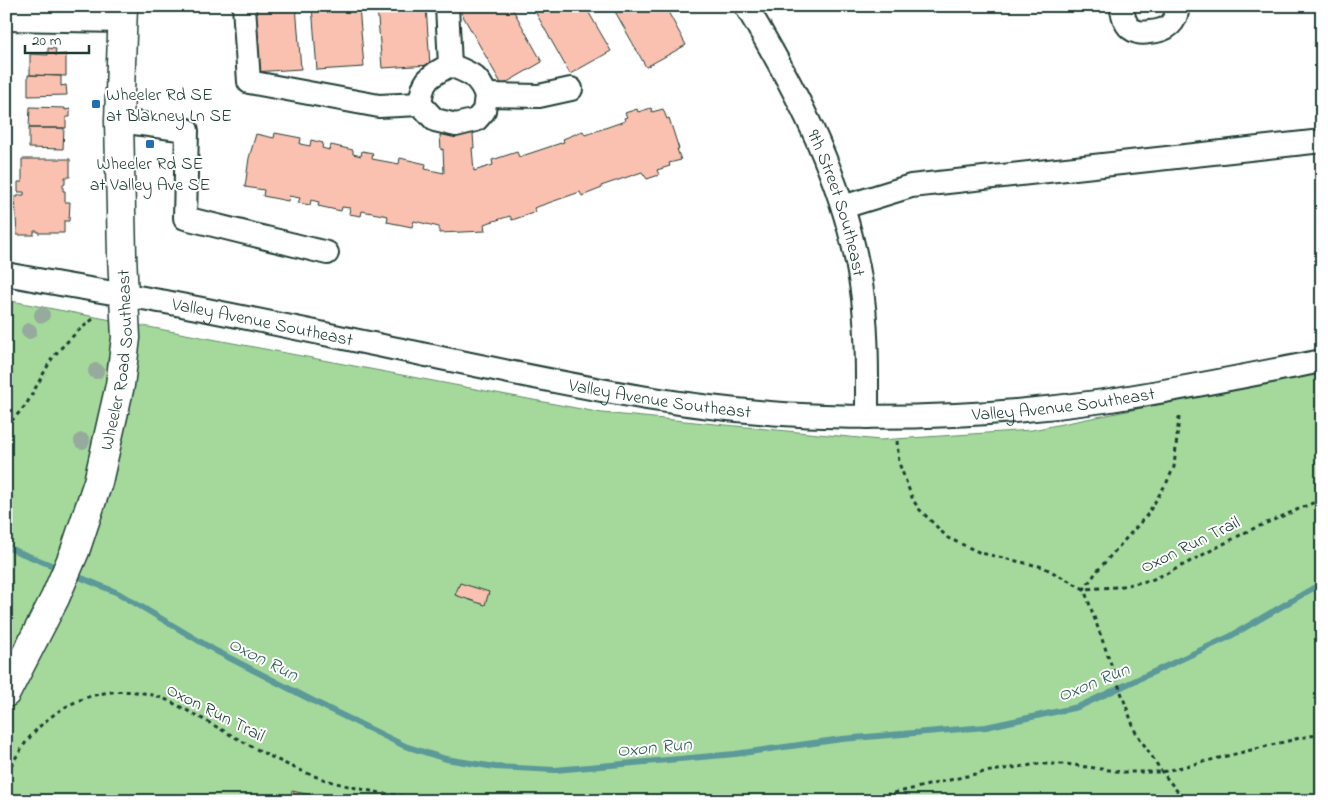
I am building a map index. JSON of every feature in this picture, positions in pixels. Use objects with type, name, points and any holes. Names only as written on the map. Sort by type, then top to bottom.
[{"type":"main road","name":"Wheeler Road Southeast","points":[[6,692],[55,598],[75,551],[98,482],[118,393],[126,338],[119,121],[122,14]]},
{"type":"street","points":[[244,6],[249,82],[379,106],[420,104],[435,120],[456,125],[476,120],[484,111],[486,95],[480,81],[468,72],[450,64]]},
{"type":"street","points":[[447,6],[450,64]]},
{"type":"street","name":"9th Street Southeast","points":[[746,6],[804,111],[825,155],[844,207],[861,284],[864,308],[867,417]]},
{"type":"street","points":[[1121,6],[1124,20],[1132,30],[1142,33],[1160,31],[1169,27],[1177,13],[1178,6]]},
{"type":"street","points":[[6,19],[122,14]]},
{"type":"street","points":[[420,104],[422,88],[430,76],[450,64]]},
{"type":"street","points":[[486,95],[538,96],[571,89]]},
{"type":"street","points":[[119,121],[187,130],[185,218],[327,253]]},
{"type":"street","points":[[844,207],[911,186],[1322,141]]},
{"type":"street","name":"Valley Avenue Southeast","points":[[6,274],[172,303],[642,398],[693,406],[759,412],[867,417],[963,415],[1056,407],[1136,396],[1322,361]]},
{"type":"path","points":[[6,427],[26,405],[51,360],[59,350],[93,319]]},
{"type":"path","points":[[1179,417],[1176,458],[1171,474],[1147,515],[1098,570],[1084,589],[1130,719],[1141,743],[1186,801]]},
{"type":"path","name":"Oxon Run Trail","points":[[897,441],[899,462],[913,500],[919,510],[948,538],[981,553],[1043,567],[1084,589],[1118,588],[1151,580],[1248,531],[1322,499]]},
{"type":"path","name":"Oxon Run Trail","points":[[6,772],[31,736],[69,705],[92,695],[131,691],[167,700],[278,759],[316,776],[351,786],[437,801]]},
{"type":"path","points":[[847,801],[890,794],[993,770],[1039,764],[1066,764],[1123,772],[1162,772],[1322,734]]},
{"type":"green space","points":[[6,300],[602,413],[880,440],[1032,430],[1322,372],[1322,801],[6,801]]},
{"type":"building","points":[[248,6],[296,6],[301,69],[253,72]]},
{"type":"building","points":[[312,6],[359,6],[364,67],[317,70]]},
{"type":"building","points":[[377,6],[426,6],[430,65],[382,68]]},
{"type":"building","points":[[464,6],[511,6],[542,62],[502,85],[459,9]]},
{"type":"building","points":[[532,6],[585,6],[611,51],[570,74]]},
{"type":"building","points":[[612,6],[665,6],[686,45],[646,67]]},
{"type":"building","points":[[48,48],[56,49],[55,55],[66,54],[66,76],[30,75],[30,54],[48,55]]},
{"type":"building","points":[[28,75],[61,76],[61,86],[66,85],[67,95],[28,96]]},
{"type":"building","points":[[30,107],[70,109],[70,117],[66,117],[66,128],[29,128]]},
{"type":"building","points":[[651,108],[652,112],[663,109],[667,119],[669,118],[681,160],[669,163],[670,166],[657,170],[659,175],[647,179],[642,172],[601,186],[602,188],[582,196],[580,192],[534,208],[536,212],[512,220],[510,216],[484,224],[485,231],[439,233],[439,227],[414,221],[412,227],[387,222],[388,216],[362,211],[361,216],[349,214],[350,208],[342,207],[341,211],[318,206],[319,202],[311,200],[310,205],[298,203],[300,198],[289,196],[288,201],[263,196],[264,190],[245,187],[249,158],[256,134],[274,138],[275,133],[301,138],[300,144],[310,146],[311,140],[323,143],[322,148],[329,150],[331,145],[353,150],[353,154],[361,156],[362,151],[373,153],[372,159],[399,164],[400,158],[426,164],[425,169],[444,173],[443,149],[441,150],[440,135],[473,133],[474,171],[493,165],[492,160],[517,152],[519,157],[564,142],[563,139],[583,131],[585,135],[625,121],[624,118],[627,117],[625,113],[637,109],[638,112]]},
{"type":"building","points":[[29,128],[64,128],[63,149],[29,148]]},
{"type":"building","points":[[22,159],[70,159],[70,177],[65,177],[65,184],[63,185],[65,202],[70,202],[69,221],[64,221],[64,233],[38,233],[38,231],[34,231],[34,235],[17,235],[15,197],[24,195],[24,192],[18,192],[18,182],[22,182]]},
{"type":"building","points":[[460,583],[489,592],[485,605],[455,595]]},
{"type":"building","points":[[292,791],[338,801],[290,801]]},
{"type":"waterway","name":"Oxon Run","points":[[6,547],[61,569]]},
{"type":"waterway","name":"Oxon Run","points":[[72,574],[118,593],[216,651],[405,746],[446,759],[495,767],[555,770],[735,754],[842,739],[986,727],[1078,707],[1229,637],[1322,583]]},
{"type":"place","name":"Wheeler Rd SE at Blakney Ln SE","points":[[96,104]]},
{"type":"place","name":"Wheeler Rd SE at Valley Ave SE","points":[[150,144]]}]
